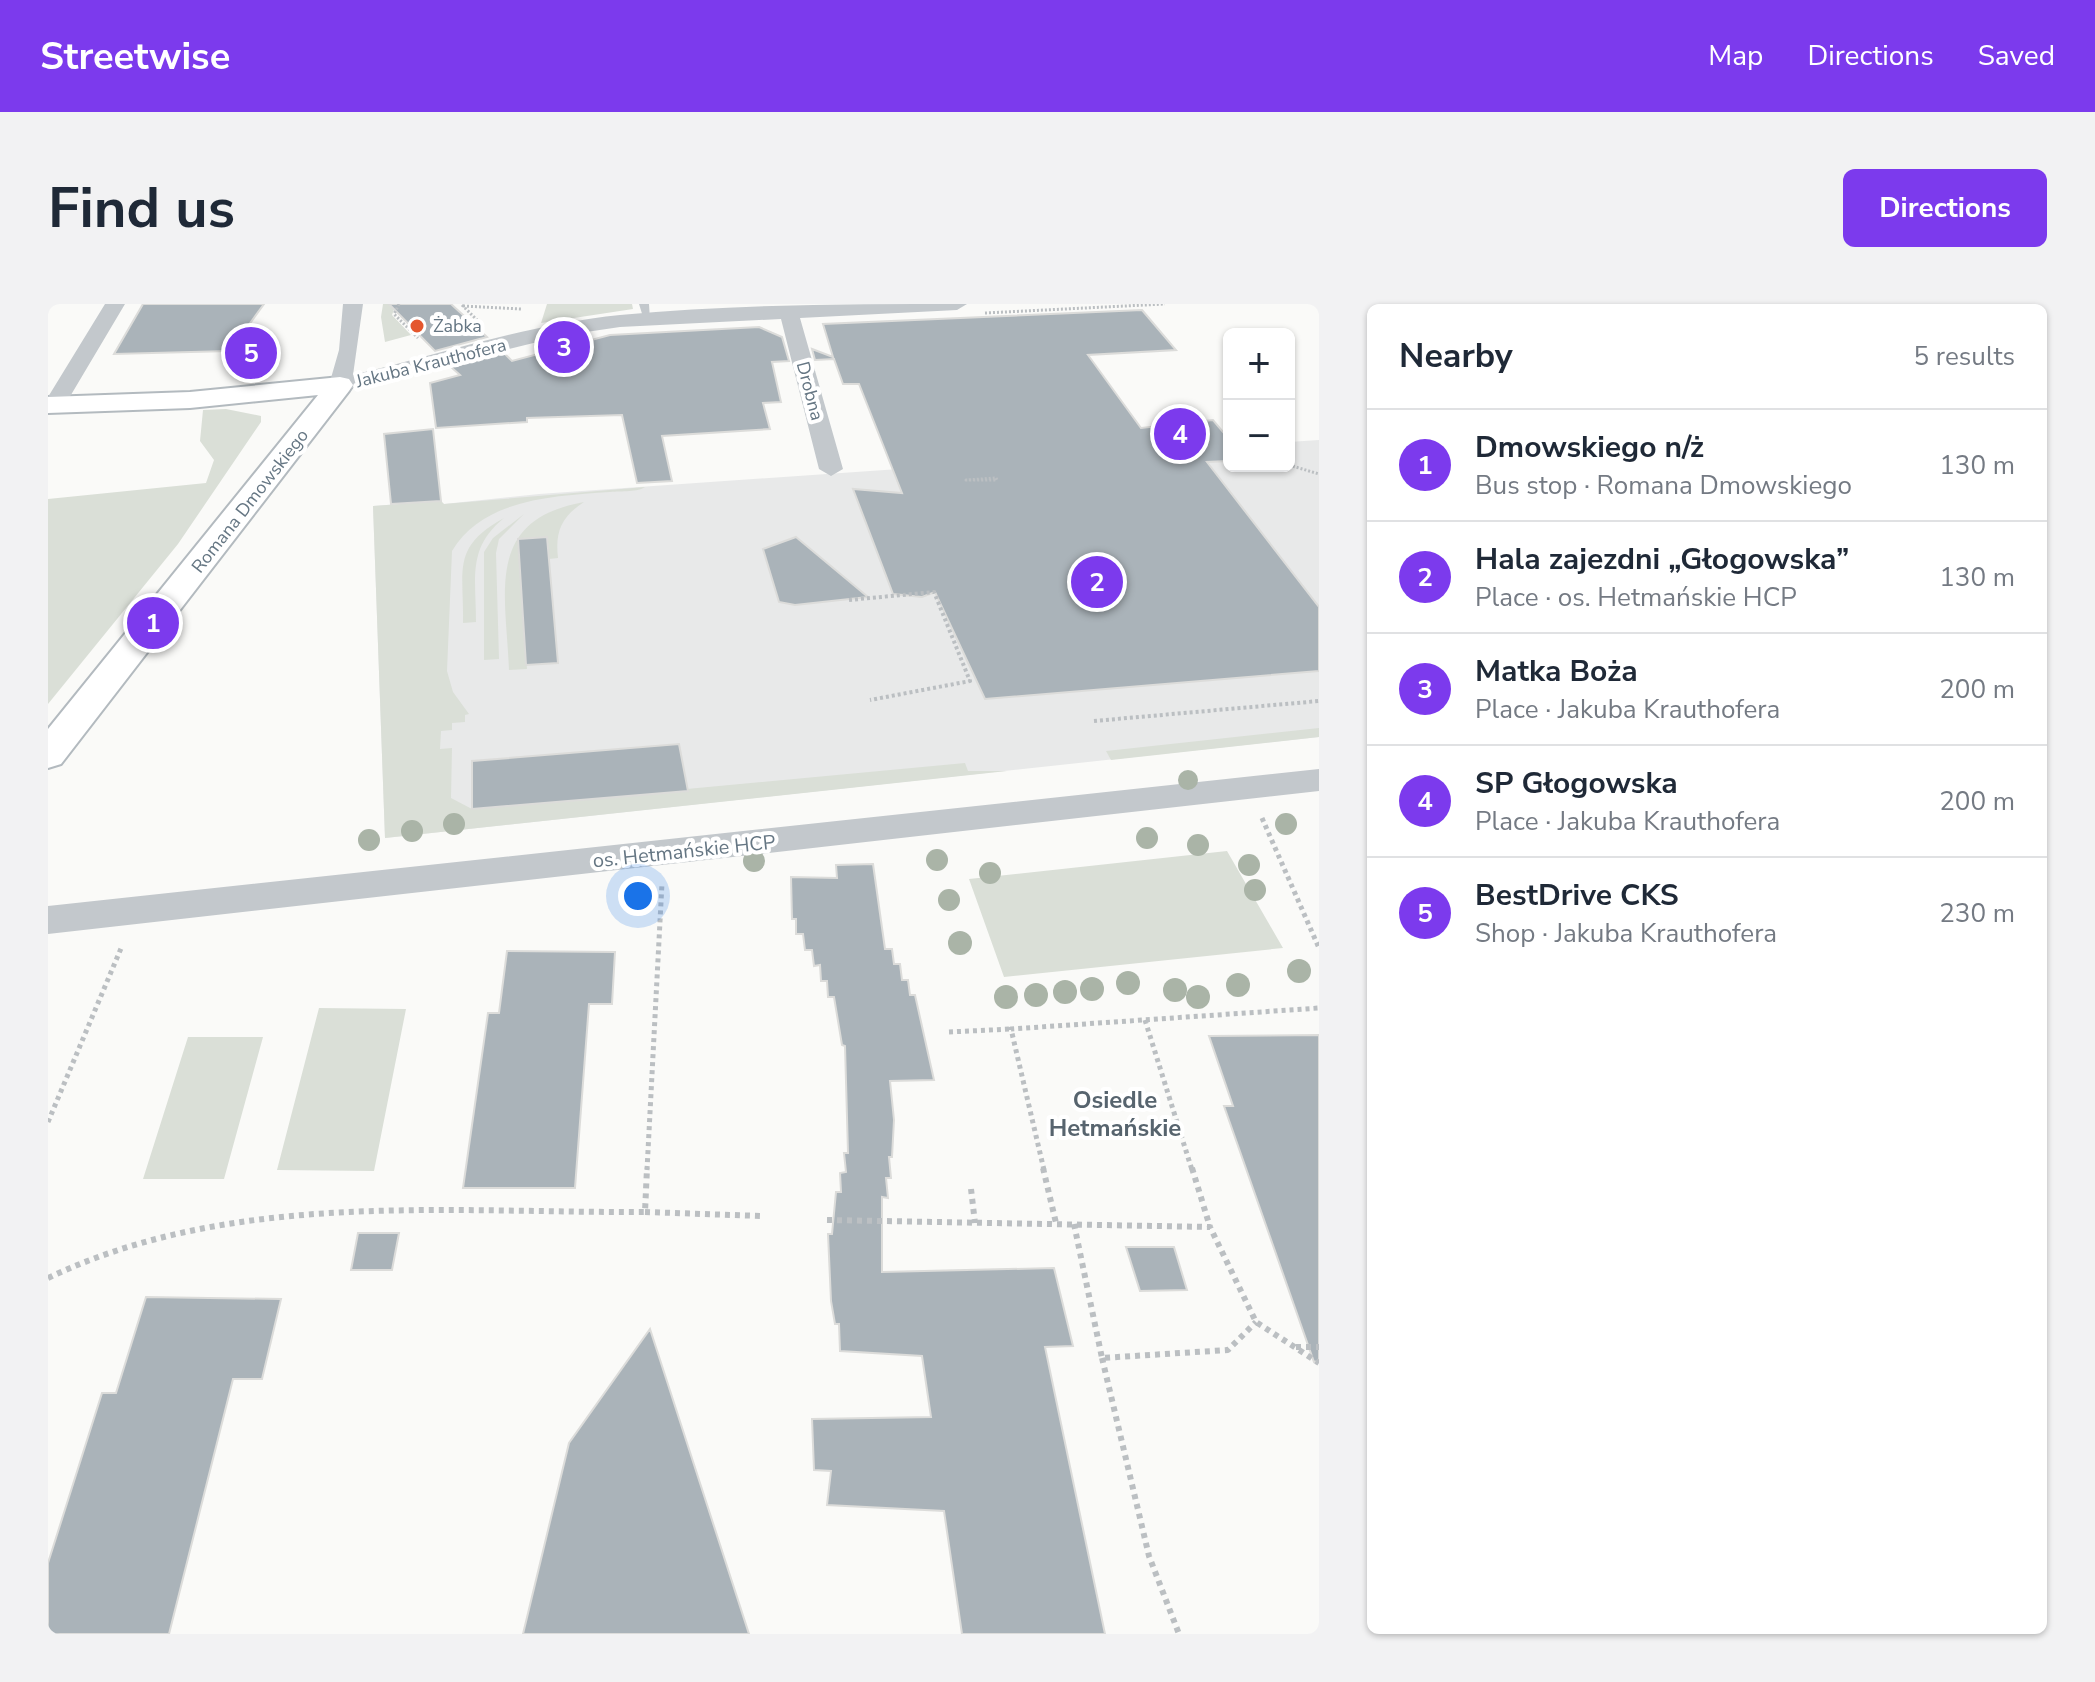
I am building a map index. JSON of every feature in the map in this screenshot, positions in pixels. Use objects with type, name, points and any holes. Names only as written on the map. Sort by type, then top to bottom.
[{"type":"street","points":[[51,405],[115,304]]},
{"type":"street","name":"Romana Dmowskiego","points":[[48,755],[340,385],[349,350],[353,304]]},
{"type":"street","name":"Jakuba Krauthofera","points":[[51,405],[221,398],[340,385],[646,311],[789,312],[957,304]]},
{"type":"street","name":"Drobna","points":[[789,312],[831,469]]},
{"type":"street","points":[[221,398],[283,412],[295,429],[294,445]]},
{"type":"street","name":"os. Hetmańskie HCP","points":[[48,920],[1319,780]]},
{"type":"path","points":[[464,305],[523,309]]},
{"type":"path","points":[[464,305],[483,326]]},
{"type":"path","points":[[1295,467],[1319,474]]},
{"type":"path","points":[[996,478],[997,480],[966,480],[981,479],[996,478]]},
{"type":"path","points":[[849,600],[934,592],[970,681],[870,700]]},
{"type":"path","points":[[1094,721],[1319,701]]},
{"type":"path","points":[[1249,787],[1319,948]]},
{"type":"path","points":[[645,1212],[662,879]]},
{"type":"path","points":[[48,1122],[136,910]]},
{"type":"path","points":[[949,1032],[1319,1008]]},
{"type":"path","points":[[1145,1020],[1210,1227],[1256,1322],[1319,1363]]},
{"type":"path","points":[[1011,1029],[1056,1223]]},
{"type":"path","points":[[971,1189],[975,1223]]},
{"type":"path","points":[[48,1278],[67,1269],[195,1229],[302,1213],[645,1212],[762,1216]]},
{"type":"path","points":[[827,1220],[1210,1227]]},
{"type":"path","points":[[1074,1224],[1149,1556],[1179,1634]]},
{"type":"path","points":[[1102,1358],[1228,1350],[1256,1322]]},
{"type":"path","points":[[1295,1347],[1319,1347]]},
{"type":"shaded area","points":[[383,304],[396,304],[392,315],[411,335],[385,342],[381,317]]},
{"type":"shaded area","points":[[547,304],[632,304],[633,309],[541,323]]},
{"type":"shaded area","points":[[226,409],[261,416],[261,422],[178,544],[48,704],[48,499],[206,483],[214,460],[200,441],[203,410]]},
{"type":"shaded area","points":[[1319,440],[1319,737],[385,838],[373,506],[441,501],[444,504],[539,494],[1223,446],[1223,472],[1295,472],[1295,442]]},
{"type":"shaded area","points":[[645,487],[634,491],[567,495],[522,503],[482,520],[466,533],[452,551],[447,671],[453,692],[469,714],[465,715],[465,722],[452,723],[452,730],[441,731],[440,749],[452,748],[451,798],[472,809],[965,763],[968,771],[1007,771],[385,838],[373,506],[441,501],[444,504]]},
{"type":"shaded area","points":[[584,502],[570,513],[561,526],[558,558],[520,562],[527,669],[509,670],[505,587],[508,564],[516,542],[530,525],[552,511]]},
{"type":"shaded area","points":[[524,514],[499,539],[496,553],[499,659],[484,660],[484,552],[493,538]]},
{"type":"shaded area","points":[[504,518],[492,529],[479,552],[475,578],[476,622],[463,623],[462,574],[468,550],[475,539]]},
{"type":"shaded area","points":[[1319,728],[1319,737],[1111,760],[1106,751]]},
{"type":"shaded area","points":[[1227,851],[1283,948],[1004,977],[969,879]]},
{"type":"shaded area","points":[[319,1008],[406,1009],[374,1171],[277,1170]]},
{"type":"shaded area","points":[[188,1037],[263,1037],[224,1179],[143,1179]]},
{"type":"building","points":[[143,304],[264,304],[230,351],[114,354]]},
{"type":"building","points":[[389,304],[451,304],[487,337],[435,351]]},
{"type":"building","points":[[1142,310],[1176,350],[1088,355],[1141,428],[1213,420],[1223,432],[1223,461],[1207,462],[1319,607],[1319,671],[985,699],[935,592],[922,597],[893,594],[853,489],[902,493],[859,384],[843,384],[834,359],[815,360],[812,349],[833,357],[823,324]]},
{"type":"building","points":[[759,327],[782,337],[789,361],[772,362],[781,402],[763,403],[770,429],[662,436],[672,481],[637,483],[622,415],[527,418],[527,422],[436,428],[430,383],[460,375],[451,367],[504,353],[512,361],[610,335]]},
{"type":"building","points":[[433,429],[441,501],[391,504],[384,434]]},
{"type":"building","points":[[547,537],[558,663],[526,665],[518,539]]},
{"type":"building","points":[[796,537],[868,597],[795,605],[779,602],[763,549]]},
{"type":"building","points":[[679,744],[688,791],[472,809],[472,761]]},
{"type":"building","points":[[873,864],[885,949],[892,949],[894,964],[900,964],[902,980],[908,980],[910,995],[915,995],[934,1080],[890,1081],[894,1120],[892,1157],[889,1157],[891,1178],[886,1178],[888,1198],[882,1197],[882,1272],[1054,1268],[1073,1346],[1045,1347],[1105,1634],[962,1634],[944,1511],[827,1505],[831,1471],[814,1470],[812,1419],[931,1417],[922,1356],[840,1351],[839,1324],[835,1324],[831,1301],[828,1234],[832,1234],[836,1192],[841,1192],[840,1173],[846,1172],[844,1153],[848,1153],[845,1046],[842,1045],[834,997],[828,997],[827,981],[821,981],[820,965],[814,966],[812,950],[805,950],[803,934],[796,934],[796,919],[792,919],[791,877],[837,878],[836,865]]},
{"type":"building","points":[[507,951],[615,952],[612,1004],[589,1004],[575,1188],[463,1188],[488,1013],[499,1013]]},
{"type":"building","points":[[1319,1035],[1319,1361],[1314,1362],[1224,1106],[1233,1106],[1209,1036]]},
{"type":"building","points":[[358,1233],[399,1233],[392,1270],[351,1270]]},
{"type":"building","points":[[1126,1247],[1174,1247],[1187,1290],[1140,1291]]},
{"type":"building","points":[[146,1297],[281,1299],[262,1379],[233,1379],[169,1634],[48,1634],[48,1563],[102,1393],[116,1393]]},
{"type":"building","points":[[650,1329],[749,1634],[523,1634],[569,1443]]},
{"type":"place","name":"Żabka","points":[[417,326]]},
{"type":"place","name":"Matka Boża","points":[[564,347]]},
{"type":"place","name":"BestDrive CKS","points":[[251,353]]},
{"type":"place","name":"SP Głogowska","points":[[1180,434]]},
{"type":"place","name":"Hala zajezdni „Głogowska”","points":[[1097,582]]},
{"type":"place","name":"Dmowskiego n/ż","points":[[153,623]]},
{"type":"district","name":"Osiedle Hetmańskie","points":[[1115,1114]]}]
